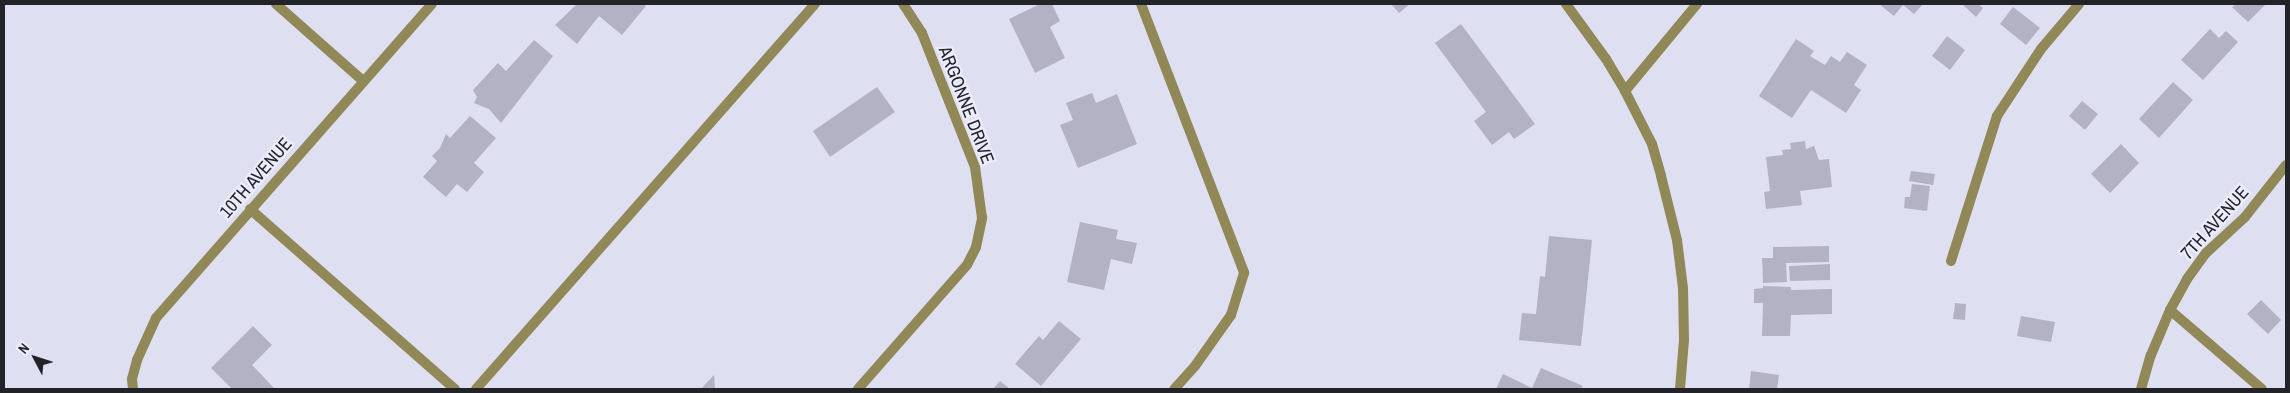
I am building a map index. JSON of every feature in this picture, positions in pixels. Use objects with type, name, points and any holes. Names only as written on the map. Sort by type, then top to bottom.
[{"type":"street","points":[[276,4],[363,81]]},
{"type":"street","name":"10TH AVENUE","points":[[132,389],[132,379],[137,360],[156,318],[432,4]]},
{"type":"street","points":[[476,389],[815,4]]},
{"type":"street","name":"ARGONNE DRIVE","points":[[858,389],[967,265],[976,247],[982,218],[975,167],[922,33],[903,4]]},
{"type":"street","points":[[1141,4],[1244,274],[1231,315],[1195,366],[1174,389]]},
{"type":"street","points":[[1566,4],[1606,59],[1652,144],[1677,240],[1683,288],[1684,340],[1680,389]]},
{"type":"street","points":[[1625,91],[1698,4]]},
{"type":"street","points":[[1951,261],[1997,116],[2040,49],[2079,4]]},
{"type":"street","name":"7TH AVENUE","points":[[2141,389],[2151,355],[2170,310],[2187,279],[2206,253],[2245,217],[2286,165]]},
{"type":"street","points":[[250,209],[455,389]]},
{"type":"street","points":[[2170,310],[2262,389]]},
{"type":"building","points":[[577,4],[643,4],[646,6],[622,35],[599,16],[577,44],[555,25]]},
{"type":"building","points":[[1040,4],[1052,4],[1060,21],[1050,27],[1065,58],[1035,73],[1009,19]]},
{"type":"building","points":[[1391,4],[1410,4],[1399,13]]},
{"type":"building","points":[[1879,4],[1923,4],[1914,14],[1903,5],[1894,16]]},
{"type":"building","points":[[1964,4],[1978,4],[1983,8],[1976,17]]},
{"type":"building","points":[[2236,4],[2266,4],[2248,22],[2232,7]]},
{"type":"building","points":[[2013,7],[2040,28],[2026,45],[2000,24]]},
{"type":"building","points":[[1461,24],[1535,124],[1514,139],[1509,132],[1492,145],[1474,121],[1486,112],[1435,43]]},
{"type":"building","points":[[2210,29],[2219,38],[2226,31],[2238,42],[2203,80],[2181,60]]},
{"type":"building","points":[[1947,36],[1965,50],[1950,70],[1932,56]]},
{"type":"building","points":[[1796,39],[1814,51],[1810,56],[1825,65],[1831,56],[1840,62],[1847,52],[1867,65],[1854,85],[1861,90],[1846,113],[1811,90],[1792,118],[1759,96]]},
{"type":"building","points":[[534,40],[553,56],[501,123],[489,109],[474,103],[477,97],[473,90],[498,63],[506,71]]},
{"type":"building","points":[[2173,82],[2193,100],[2159,138],[2139,119]]},
{"type":"building","points":[[877,87],[895,112],[830,157],[813,131]]},
{"type":"building","points":[[1092,93],[1096,103],[1117,94],[1137,144],[1078,168],[1060,125],[1073,120],[1066,103]]},
{"type":"building","points":[[2082,101],[2098,114],[2085,130],[2069,116]]},
{"type":"building","points":[[470,116],[496,138],[474,163],[484,172],[467,192],[457,184],[446,197],[423,177],[437,161],[432,156],[440,148],[446,134],[450,138]]},
{"type":"building","points":[[1805,141],[1806,149],[1814,146],[1819,160],[1829,159],[1832,187],[1800,191],[1802,205],[1766,209],[1764,192],[1770,191],[1766,157],[1783,155],[1782,150],[1791,149],[1790,143]]},
{"type":"building","points":[[2121,144],[2139,163],[2110,193],[2091,174]]},
{"type":"building","points":[[1911,171],[1935,174],[1933,185],[1909,181]]},
{"type":"building","points":[[1912,184],[1930,186],[1927,211],[1904,208],[1905,197],[1910,197]]},
{"type":"building","points":[[1080,222],[1118,230],[1116,239],[1137,243],[1132,264],[1111,259],[1104,290],[1067,282]]},
{"type":"building","points":[[1549,236],[1592,240],[1581,346],[1519,340],[1522,313],[1536,314],[1540,276],[1545,277]]},
{"type":"building","points":[[1829,246],[1829,262],[1786,263],[1787,282],[1763,283],[1762,258],[1773,258],[1773,247]]},
{"type":"building","points":[[1830,264],[1830,280],[1790,281],[1789,266]]},
{"type":"building","points":[[1763,286],[1791,287],[1791,290],[1832,289],[1832,314],[1791,315],[1790,336],[1762,336],[1763,303],[1754,303],[1754,289],[1763,288]]},
{"type":"building","points":[[2261,300],[2281,320],[2268,334],[2247,314]]},
{"type":"building","points":[[1955,303],[1966,304],[1965,320],[1953,319]]},
{"type":"building","points":[[2021,316],[2055,322],[2051,342],[2017,336]]},
{"type":"building","points":[[1059,321],[1081,339],[1041,386],[1015,364],[1039,336],[1043,340]]},
{"type":"building","points":[[253,326],[272,345],[252,365],[275,389],[232,389],[211,368]]},
{"type":"building","points":[[1541,368],[1583,386],[1581,389],[1496,389],[1503,374],[1532,388]]},
{"type":"building","points":[[1751,371],[1779,375],[1777,389],[1749,389]]},
{"type":"building","points":[[714,375],[715,389],[701,389]]},
{"type":"building","points":[[1000,381],[1010,389],[993,389]]}]
